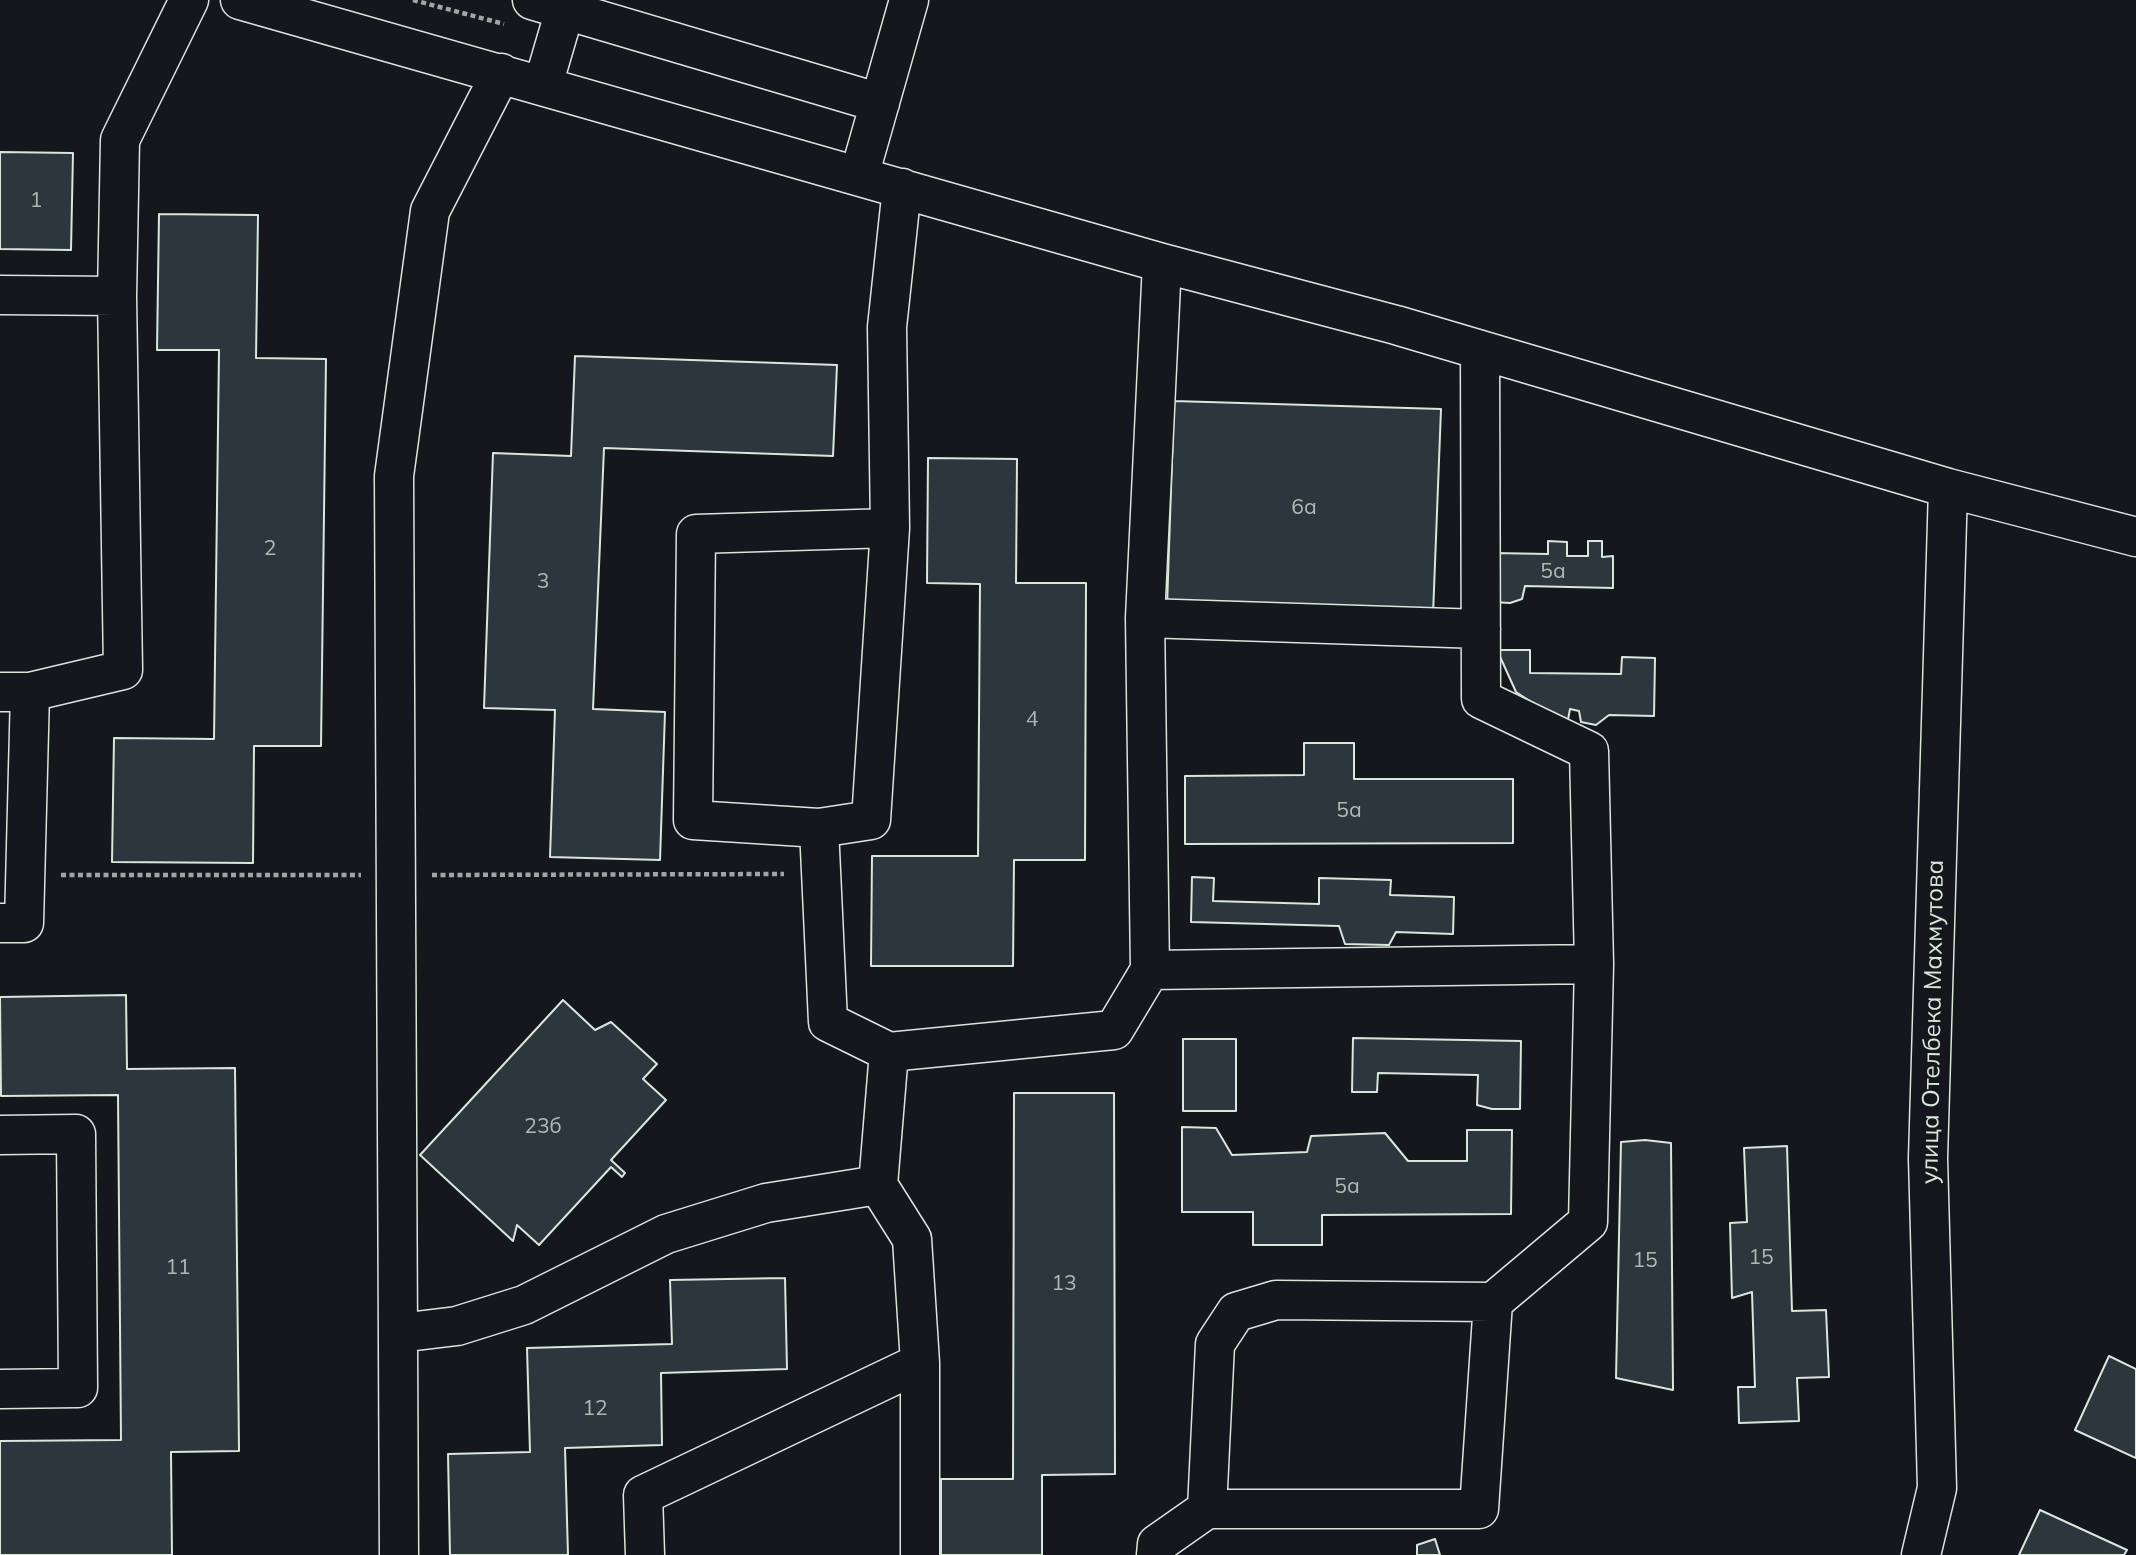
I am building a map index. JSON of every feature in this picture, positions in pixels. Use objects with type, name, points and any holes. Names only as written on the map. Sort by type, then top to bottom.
[{"type":"street","points":[[0,923],[24,923],[15,692],[123,670],[117,296],[120,140],[189,0]]},
{"type":"street","points":[[240,0],[1163,263],[1396,325],[1948,488],[2136,537]]},
{"type":"street","points":[[859,176],[909,0]]},
{"type":"street","points":[[543,85],[554,12],[880,103]]},
{"type":"street","points":[[399,1555],[394,476],[430,211],[501,73]]},
{"type":"street","points":[[890,528],[696,534],[693,820],[819,828],[871,820],[890,528],[887,327],[902,188]]},
{"type":"street","points":[[819,828],[828,1022],[889,1052],[1114,1030],[1150,970],[1145,618],[1163,263]]},
{"type":"street","points":[[0,295],[117,296]]},
{"type":"street","points":[[1207,1509],[1215,1344],[1236,1312],[1276,1300],[1493,1302],[1588,1222],[1594,964],[1589,751],[1481,699],[1480,350]]},
{"type":"street","name":"улица Отелбека Махмутова","points":[[1921,1555],[1937,1488],[1928,1158],[1948,488]]},
{"type":"street","points":[[1145,618],[1481,629]]},
{"type":"street","points":[[1150,970],[1594,964]]},
{"type":"street","points":[[889,1052],[878,1185],[912,1239],[920,1363],[920,1555]]},
{"type":"street","points":[[0,1135],[76,1134],[78,1375],[78,1388],[0,1389]]},
{"type":"street","points":[[399,1334],[457,1326],[524,1305],[666,1234],[766,1203],[878,1185]]},
{"type":"street","points":[[1156,1555],[1157,1544],[1207,1509],[1479,1509],[1493,1302]]},
{"type":"street","points":[[645,1555],[643,1496],[920,1363]]},
{"type":"path","points":[[413,0],[554,12]]},
{"type":"building","points":[[0,152],[73,153],[71,250],[0,249]]},
{"type":"building","points":[[159,214],[258,215],[256,358],[326,359],[321,746],[254,746],[253,863],[112,862],[114,738],[214,739],[219,350],[157,350]]},
{"type":"building","points":[[575,356],[837,365],[833,456],[604,448],[593,709],[665,712],[660,860],[550,857],[555,710],[484,708],[493,453],[571,456]]},
{"type":"building","points":[[1174,401],[1441,409],[1433,615],[1167,607]]},
{"type":"building","points":[[928,458],[1017,459],[1016,583],[1086,583],[1085,860],[1014,860],[1013,966],[871,966],[872,856],[978,856],[980,584],[927,583]]},
{"type":"building","points":[[1548,541],[1567,542],[1567,556],[1588,556],[1588,541],[1602,541],[1602,557],[1613,556],[1613,588],[1525,586],[1522,599],[1510,603],[1493,602],[1494,553],[1548,554]]},
{"type":"building","points":[[1497,650],[1530,650],[1530,673],[1621,674],[1622,657],[1655,658],[1654,716],[1609,715],[1596,725],[1581,722],[1579,711],[1570,709],[1567,725],[1516,692]]},
{"type":"building","points":[[1304,743],[1354,743],[1354,779],[1513,779],[1513,843],[1185,844],[1185,776],[1304,775]]},
{"type":"building","points":[[1192,877],[1214,878],[1213,901],[1319,904],[1319,878],[1391,880],[1390,895],[1454,897],[1453,934],[1396,932],[1389,945],[1345,944],[1339,926],[1191,922]]},
{"type":"building","points":[[126,995],[127,1069],[235,1068],[239,1451],[171,1452],[172,1555],[0,1555],[0,1441],[121,1440],[118,1095],[1,1096],[0,997]]},
{"type":"building","points":[[563,1000],[595,1030],[611,1022],[657,1064],[643,1079],[666,1100],[611,1160],[625,1173],[622,1177],[611,1167],[539,1245],[517,1225],[513,1241],[420,1155]]},
{"type":"building","points":[[1353,1038],[1521,1041],[1520,1109],[1492,1109],[1477,1105],[1478,1075],[1378,1073],[1377,1092],[1352,1092]]},
{"type":"building","points":[[1183,1039],[1236,1039],[1236,1111],[1183,1111]]},
{"type":"building","points":[[1014,1093],[1114,1093],[1115,1474],[1042,1475],[1042,1555],[941,1555],[941,1479],[1013,1479]]},
{"type":"building","points":[[1182,1127],[1216,1128],[1232,1155],[1307,1152],[1311,1136],[1385,1133],[1408,1161],[1467,1161],[1467,1130],[1512,1130],[1511,1214],[1322,1215],[1322,1245],[1253,1245],[1253,1212],[1182,1212]]},
{"type":"building","points":[[1645,1140],[1671,1143],[1673,1390],[1616,1378],[1621,1142]]},
{"type":"building","points":[[1787,1146],[1792,1311],[1826,1310],[1829,1377],[1797,1378],[1799,1421],[1739,1423],[1738,1387],[1755,1387],[1752,1292],[1732,1298],[1730,1223],[1747,1222],[1744,1148]]},
{"type":"building","points":[[785,1278],[787,1369],[661,1373],[662,1445],[565,1448],[568,1555],[450,1555],[448,1454],[530,1452],[527,1348],[672,1344],[670,1280]]},
{"type":"building","points":[[2109,1356],[2136,1369],[2136,1458],[2075,1430]]},
{"type":"building","points":[[2040,1510],[2127,1550],[2124,1555],[2019,1555]]},
{"type":"building","points":[[1435,1539],[1440,1555],[1417,1555],[1417,1545]]}]
